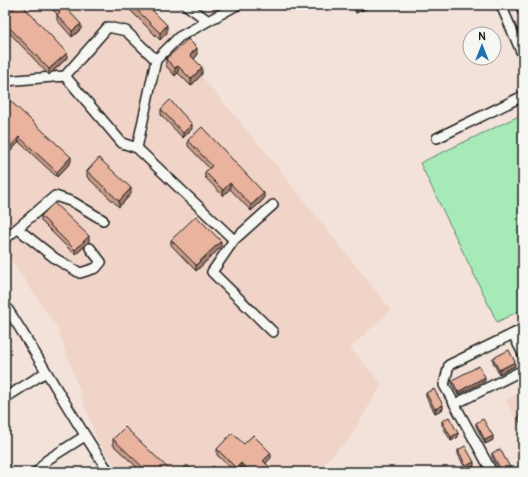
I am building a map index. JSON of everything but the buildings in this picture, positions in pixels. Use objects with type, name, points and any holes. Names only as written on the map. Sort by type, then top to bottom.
[{"type":"street","points":[[186,5],[207,20]]},
{"type":"street","points":[[137,148],[156,60],[179,37],[207,20],[237,5]]},
{"type":"street","points":[[501,5],[523,56]]},
{"type":"street","points":[[5,81],[65,76],[108,27],[126,31],[156,60]]},
{"type":"street","points":[[65,76],[122,143],[137,148],[234,240]]},
{"type":"street","points":[[437,138],[523,96]]},
{"type":"street","points":[[5,239],[55,196],[73,202],[103,220]]},
{"type":"street","points":[[273,332],[212,272],[234,240],[274,206]]},
{"type":"street","points":[[18,229],[56,259],[80,273],[96,268],[101,262],[90,248]]},
{"type":"street","points":[[5,305],[30,343],[85,436],[109,472]]},
{"type":"street","points":[[492,472],[444,385],[450,365],[523,329]]},
{"type":"street","points":[[513,334],[523,354]]},
{"type":"street","points":[[455,404],[523,370]]},
{"type":"street","points":[[5,398],[46,372]]},
{"type":"street","points":[[37,472],[47,460],[85,436]]},
{"type":"shaded area","points":[[5,5],[142,5],[196,57],[190,63],[270,158],[391,310],[350,348],[382,384],[348,440],[318,469],[318,472],[119,472],[97,440],[57,327],[5,251]]},
{"type":"shaded area","points":[[523,391],[523,435],[506,400]]},
{"type":"green space","points":[[523,114],[523,309],[497,322],[420,163]]}]
